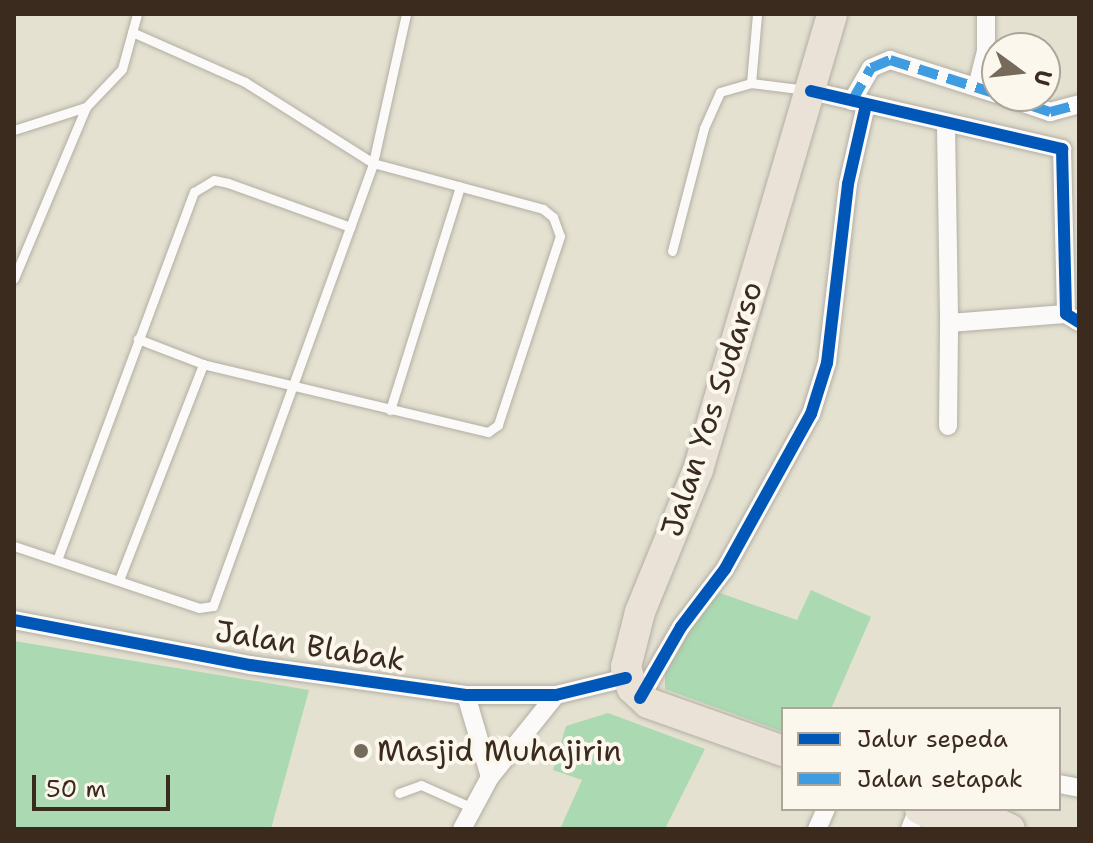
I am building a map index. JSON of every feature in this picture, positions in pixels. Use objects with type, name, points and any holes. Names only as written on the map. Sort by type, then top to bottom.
[{"type":"highway","name":"Jalan Yos Sudarso","points":[[622,686],[640,612],[698,470],[832,14]]},
{"type":"highway","points":[[622,686],[737,739],[781,750]]},
{"type":"highway","points":[[923,811],[961,829]]},
{"type":"highway","points":[[970,811],[1010,829]]},
{"type":"street","points":[[977,87],[986,52],[986,14]]},
{"type":"street","points":[[622,686],[681,627],[725,569],[811,414],[827,363],[859,103],[871,68],[890,60],[981,88]]},
{"type":"street","points":[[811,91],[1070,152],[1072,318],[949,323]]},
{"type":"street","points":[[946,125],[948,426]]},
{"type":"street","name":"Jalan Blabak","points":[[14,620],[250,665],[466,695],[556,695],[622,686]]},
{"type":"street","points":[[466,695],[490,777]]},
{"type":"street","points":[[462,829],[490,777],[556,695]]},
{"type":"lane","points":[[14,278],[86,107],[122,69],[137,14]]},
{"type":"lane","points":[[14,546],[199,608],[213,606],[373,163],[406,14]]},
{"type":"lane","points":[[751,83],[757,14]]},
{"type":"lane","points":[[132,32],[245,82],[373,163],[543,209],[553,217],[560,236],[493,431],[482,433],[203,364],[138,339]]},
{"type":"lane","points":[[672,251],[717,96],[725,88],[751,83],[811,91]]},
{"type":"lane","points":[[14,130],[86,107]]},
{"type":"lane","points":[[57,560],[194,192],[202,184],[228,183],[350,227]]},
{"type":"lane","points":[[390,410],[460,187]]},
{"type":"lane","points":[[119,580],[203,364]]},
{"type":"lane","points":[[399,793],[421,785],[473,808]]},
{"type":"green space","points":[[811,590],[871,617],[832,707],[781,707],[781,731],[665,689],[665,664],[693,618],[720,593],[797,620]]},
{"type":"green space","points":[[14,641],[309,690],[271,829],[14,829]]},
{"type":"green space","points":[[608,713],[705,749],[665,829],[560,829],[582,780],[553,770],[566,726]]},
{"type":"marked path","points":[[852,101],[871,68],[890,60],[981,89]]},
{"type":"marked path","points":[[1061,109],[1079,104]]},
{"type":"cycle path","points":[[811,91],[1062,149],[1066,314],[1079,322]]},
{"type":"cycle path","points":[[640,698],[681,627],[725,569],[811,414],[827,363],[848,184],[866,105]]},
{"type":"cycle path","points":[[14,620],[250,665],[466,695],[556,695],[626,678]]},
{"type":"place","name":"Masjid Muhajirin","points":[[361,751]]}]
